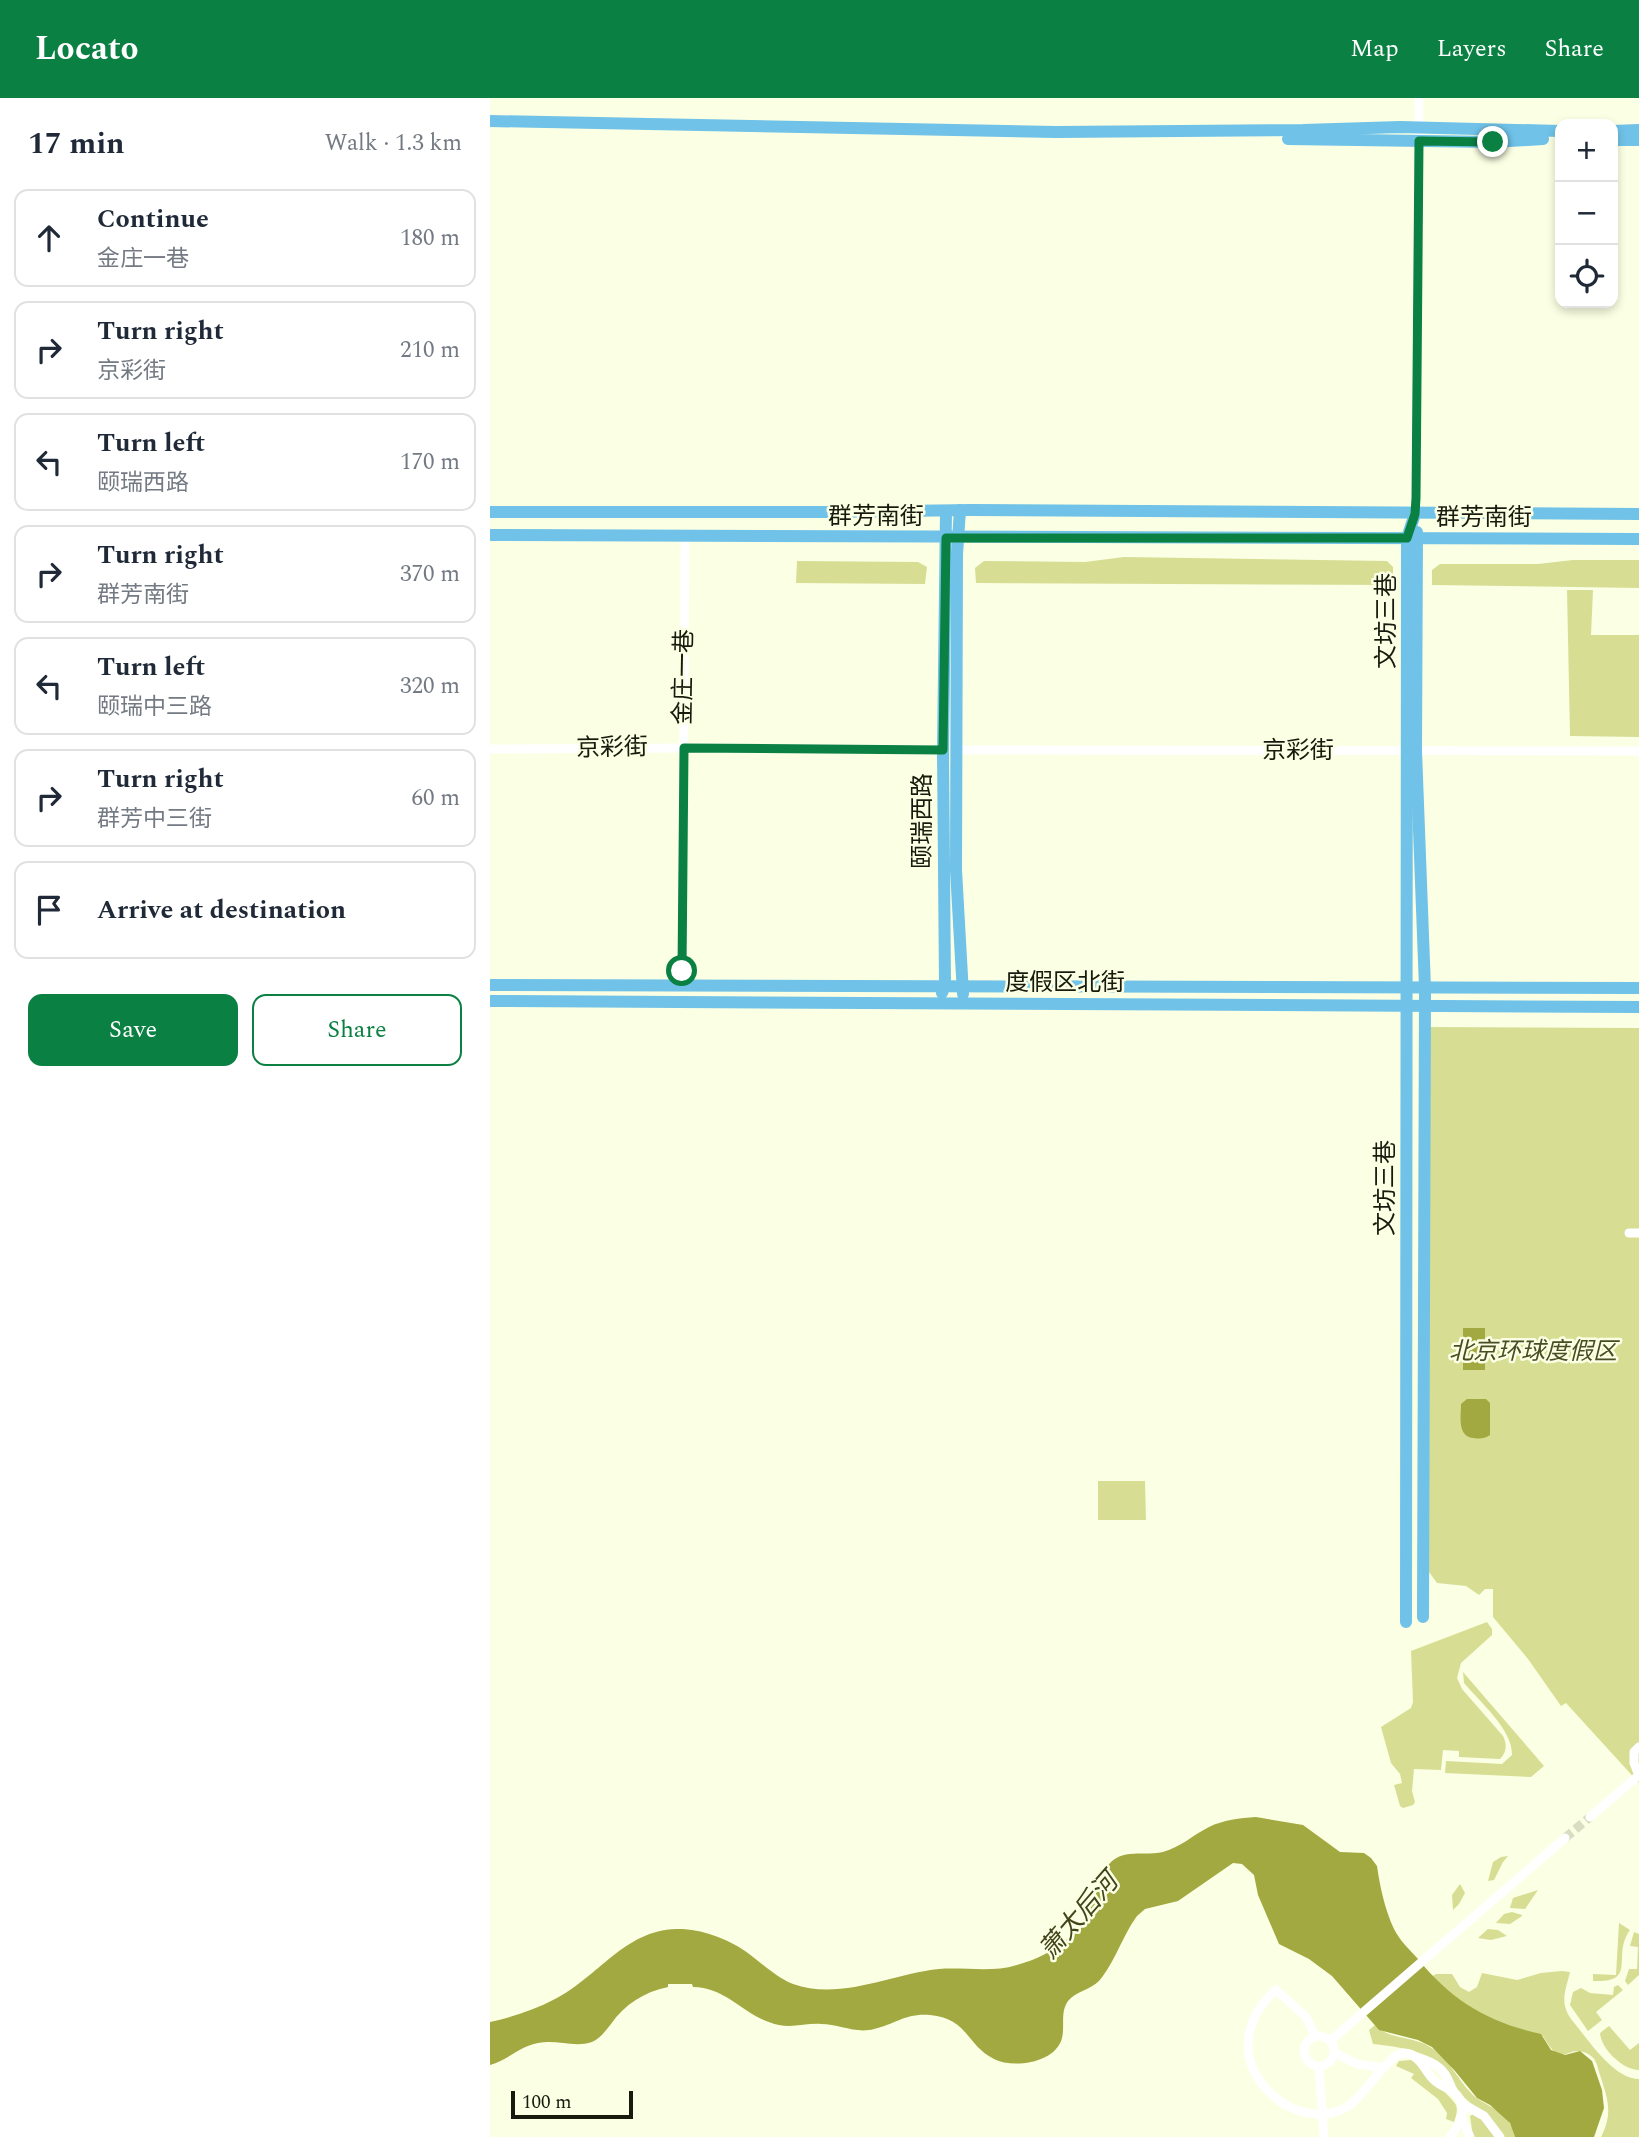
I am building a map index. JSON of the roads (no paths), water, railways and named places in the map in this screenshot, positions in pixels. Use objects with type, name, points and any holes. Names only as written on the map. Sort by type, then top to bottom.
[{"type":"main road","points":[[490,121],[1056,131],[1419,128],[1555,131]]},
{"type":"main road","points":[[490,129],[1419,141],[1555,139]]},
{"type":"main road","points":[[1618,131],[1639,130]]},
{"type":"main road","points":[[1618,140],[1639,140]]},
{"type":"main road","name":"群芳南街","points":[[490,512],[960,510],[1639,514]]},
{"type":"main road","name":"颐瑞西路","points":[[952,538],[960,510]]},
{"type":"main road","name":"颐瑞西路","points":[[938,1004],[945,985],[950,750],[952,538],[946,511]]},
{"type":"main road","name":"文坊三巷","points":[[1406,1622],[1406,988],[1415,514]]},
{"type":"main road","name":"群芳南街","points":[[490,535],[1639,539]]},
{"type":"main road","name":"颐瑞西路","points":[[950,750],[961,986],[965,1004]]},
{"type":"main road","name":"文坊三巷","points":[[1412,751],[1424,988],[1423,1617]]},
{"type":"main road","name":"度假区北街","points":[[490,985],[1639,988]]},
{"type":"main road","points":[[527,985],[522,994],[527,1001]]},
{"type":"main road","name":"度假区北街","points":[[490,1001],[1639,1007]]},
{"type":"street","points":[[1415,514],[1419,98]]},
{"type":"street","name":"金庄一巷","points":[[682,985],[685,536]]},
{"type":"street","name":"京彩街","points":[[490,749],[1639,751]]},
{"type":"street","points":[[1590,1817],[1639,1776],[1634,1752],[1639,1747]]},
{"type":"street","points":[[1331,2040],[1565,1838]]},
{"type":"street","points":[[1315,2036],[1306,2017],[1276,1990],[1254,2017],[1248,2050],[1255,2075],[1271,2095],[1291,2107],[1322,2115],[1349,2106],[1363,2095],[1397,2055],[1404,2053],[1419,2059],[1435,2081],[1452,2091],[1461,2103],[1484,2116],[1500,2137]]},
{"type":"street","points":[[1315,2036],[1331,2040],[1335,2053],[1330,2062],[1319,2067],[1307,2061],[1304,2052],[1307,2042],[1315,2036]]},
{"type":"street","points":[[1335,2053],[1357,2064],[1384,2068]]},
{"type":"street","points":[[1319,2067],[1324,2137]]},
{"type":"street","points":[[1461,2103],[1462,2119],[1470,2137]]},
{"type":"street","points":[[1450,2137],[1462,2119]]},
{"type":"tunnel","points":[[1565,1838],[1590,1817]]},
{"type":"park label","name":"北京环球度假区","points":[[1533,1352]]},
{"type":"water label","name":"萧太后河","points":[[1079,1916]]}]
